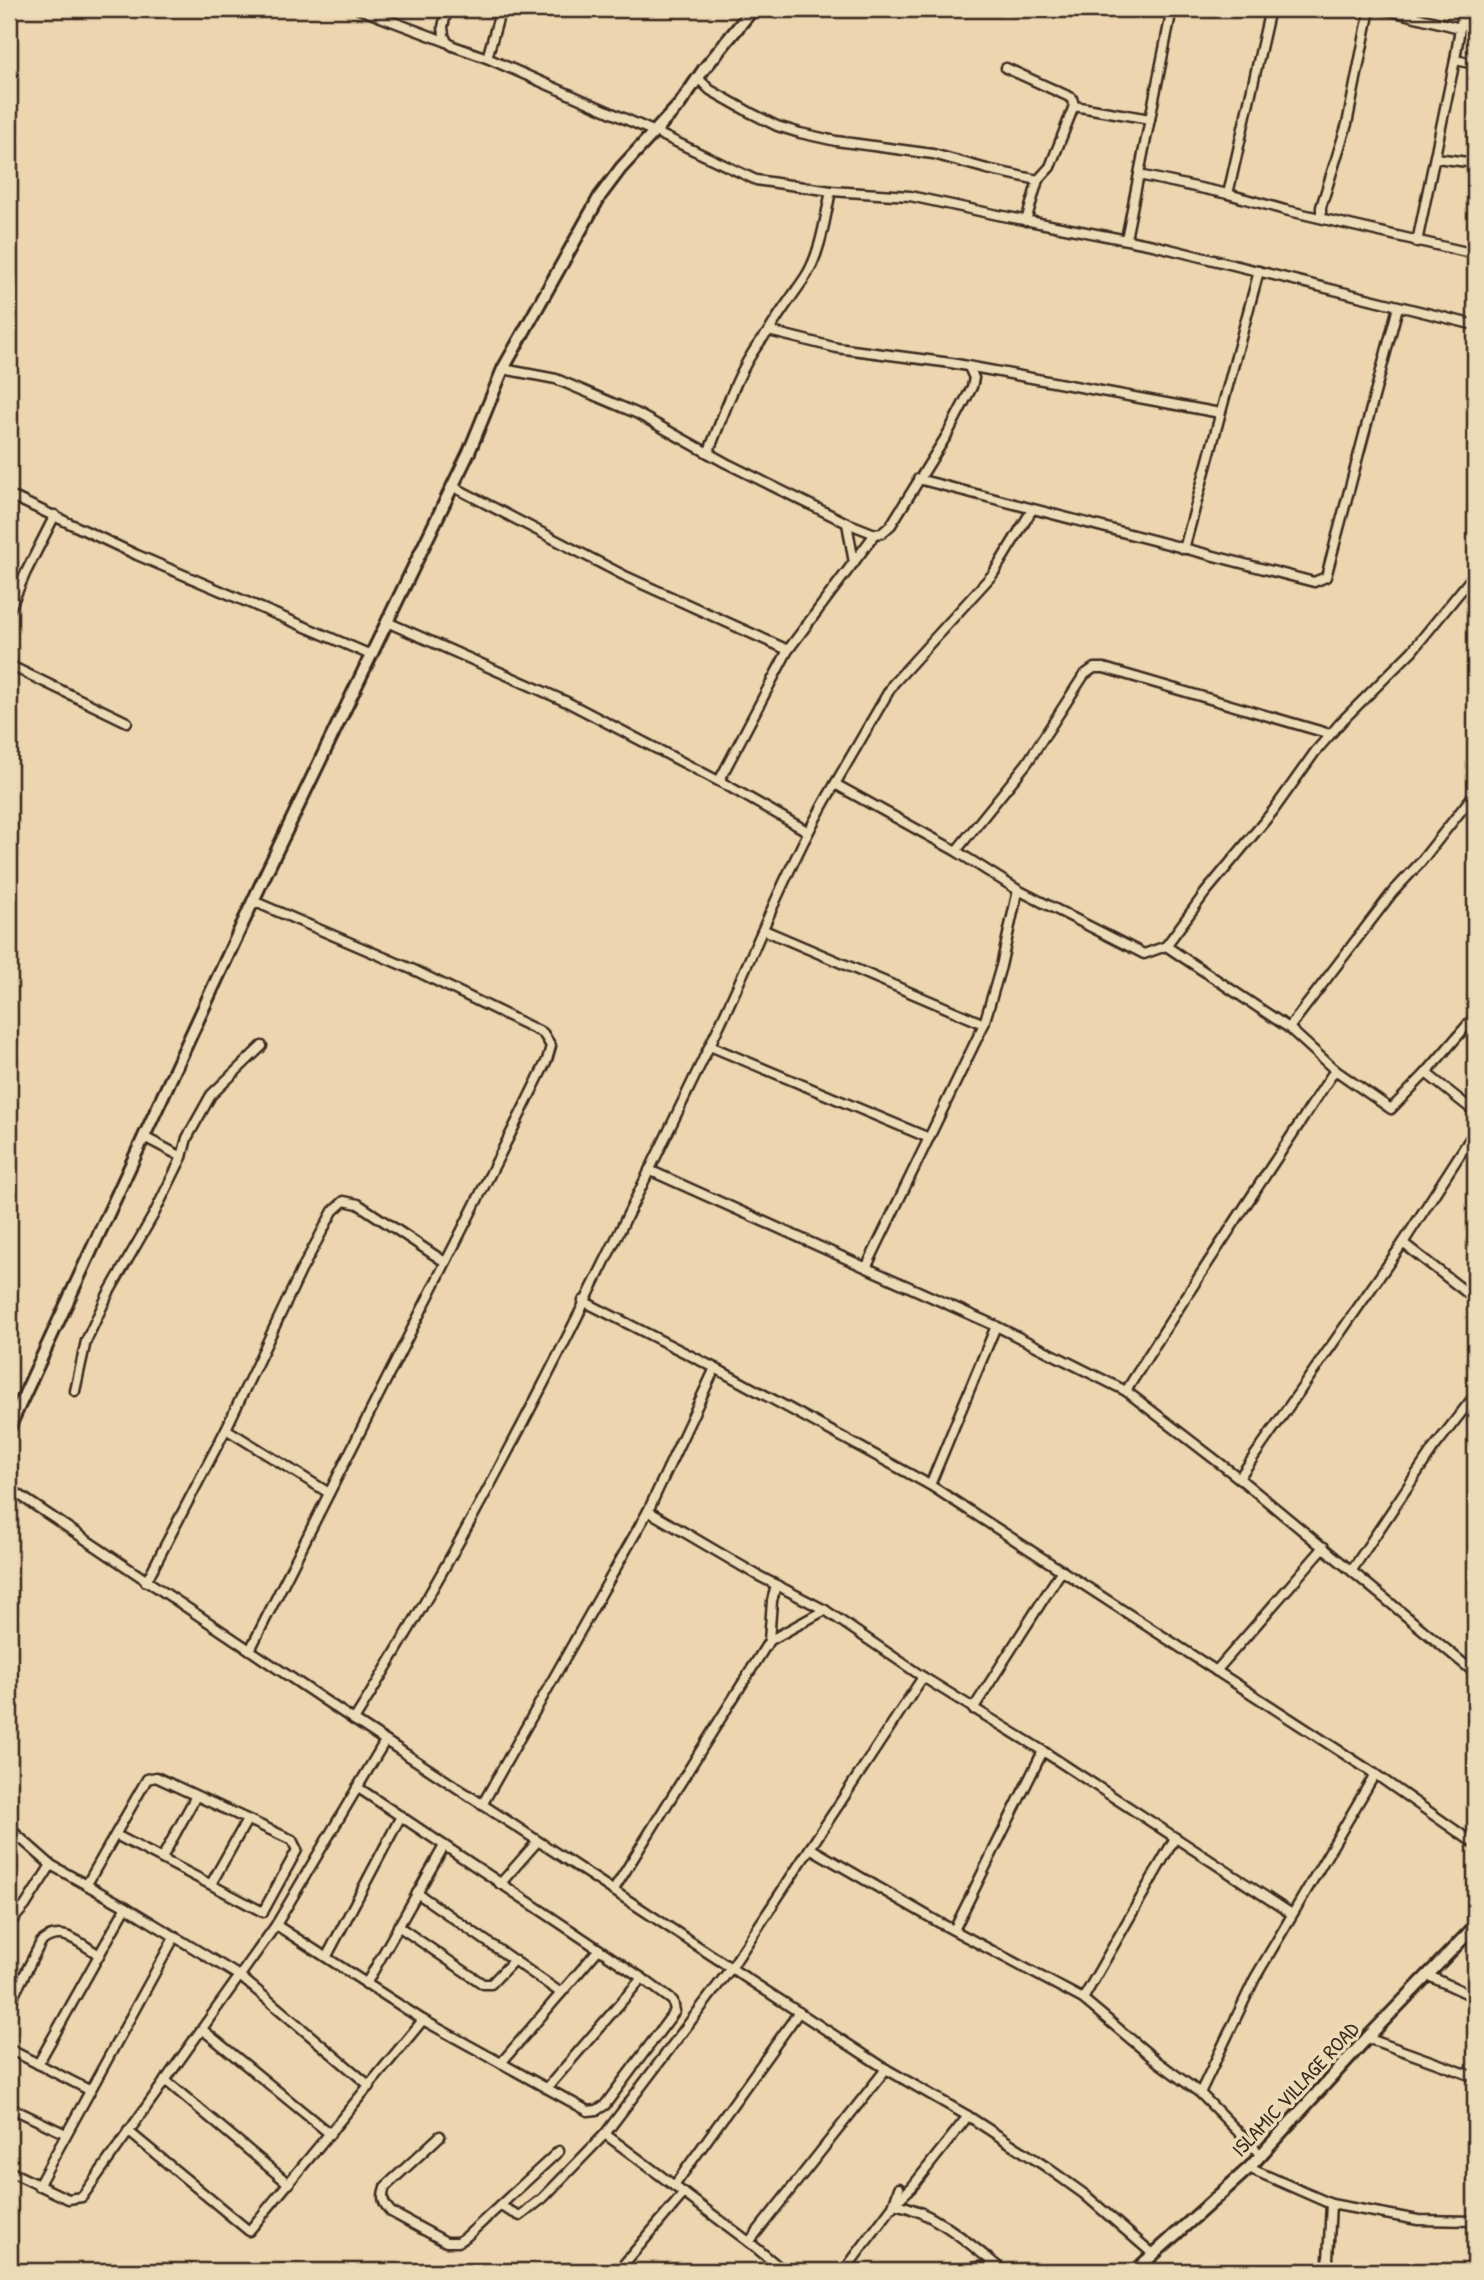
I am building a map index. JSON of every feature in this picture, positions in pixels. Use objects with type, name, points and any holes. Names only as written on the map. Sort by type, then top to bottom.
[{"type":"street","points":[[359,9],[487,58],[756,180],[831,191],[910,196],[1126,239],[1475,325]]},
{"type":"street","points":[[447,9],[443,27],[447,42]]},
{"type":"street","points":[[487,58],[501,9]]},
{"type":"street","points":[[9,1428],[253,901],[452,486],[503,369],[600,196],[754,9]]},
{"type":"street","points":[[1126,239],[1172,9]]},
{"type":"street","points":[[1228,194],[1270,9]]},
{"type":"street","points":[[1321,218],[1321,207],[1347,124],[1370,9]]},
{"type":"street","points":[[1383,9],[1460,28]]},
{"type":"street","points":[[1417,242],[1464,9]]},
{"type":"street","points":[[1455,60],[1475,64]]},
{"type":"street","points":[[1006,68],[1072,98],[1074,106],[1051,167],[1038,180],[1026,220]]},
{"type":"street","points":[[698,78],[710,90],[751,113],[777,126],[800,133],[933,154],[1038,180]]},
{"type":"street","points":[[1074,106],[1150,119]]},
{"type":"street","points":[[1436,158],[1475,163]]},
{"type":"street","points":[[1139,175],[1475,254]]},
{"type":"street","points":[[708,453],[741,376],[760,341],[807,274],[815,254],[831,191]]},
{"type":"street","points":[[1184,549],[1259,271]]},
{"type":"street","points":[[918,479],[1314,582],[1326,577],[1398,307]]},
{"type":"street","points":[[769,331],[837,348],[969,367],[1220,413]]},
{"type":"street","points":[[503,369],[556,379],[636,413],[708,453],[847,523],[875,534],[882,533],[891,524],[947,436],[972,387],[974,378],[969,367]]},
{"type":"street","points":[[452,486],[627,578],[788,650]]},
{"type":"street","points":[[9,495],[137,555],[371,655]]},
{"type":"street","points":[[354,1720],[477,1513],[710,1046],[807,831],[893,684],[993,575],[1032,510]]},
{"type":"street","points":[[9,611],[55,515]]},
{"type":"street","points":[[847,523],[854,563]]},
{"type":"street","points":[[719,781],[788,650],[875,534]]},
{"type":"street","points":[[835,784],[956,851],[1018,890],[1144,954],[1166,946],[1330,734],[1412,651],[1474,575]]},
{"type":"street","points":[[387,622],[567,702],[719,781],[807,831]]},
{"type":"street","points":[[9,665],[127,722]]},
{"type":"street","points":[[956,851],[1027,763],[1084,675],[1094,668],[1104,668],[1330,734]]},
{"type":"street","points":[[1289,1028],[1392,893],[1419,864],[1475,793]]},
{"type":"street","points":[[867,1266],[984,1024],[1001,967],[1018,890]]},
{"type":"street","points":[[250,1650],[547,1060],[551,1046],[544,1033],[416,971],[253,901]]},
{"type":"street","points":[[764,930],[984,1024]]},
{"type":"street","points":[[1166,946],[1289,1028],[1335,1070],[1391,1109],[1475,1016]]},
{"type":"street","points":[[75,1391],[86,1341],[108,1294],[182,1157],[187,1138],[211,1095],[262,1046]]},
{"type":"street","points":[[710,1046],[929,1138]]},
{"type":"street","points":[[1126,1391],[1202,1269],[1335,1070]]},
{"type":"street","points":[[1426,1073],[1475,1112]]},
{"type":"street","points":[[1239,1478],[1403,1243],[1475,1131]]},
{"type":"street","points":[[144,1137],[182,1157]]},
{"type":"street","points":[[649,1170],[867,1266],[1126,1391],[1239,1478],[1474,1669]]},
{"type":"street","points":[[146,1582],[226,1429],[301,1271],[333,1211],[344,1201],[358,1204],[445,1262]]},
{"type":"street","points":[[1403,1243],[1475,1298]]},
{"type":"street","points":[[583,1301],[715,1368],[930,1485],[1375,1774],[1475,1844]]},
{"type":"street","points":[[930,1485],[996,1326]]},
{"type":"street","points":[[482,1805],[648,1511],[715,1368]]},
{"type":"street","points":[[1352,1570],[1433,1449],[1475,1395]]},
{"type":"street","points":[[226,1429],[329,1493]]},
{"type":"street","points":[[9,1488],[537,1842],[886,2069],[968,2116],[1074,2187],[1153,2254]]},
{"type":"street","points":[[648,1511],[776,1586],[825,1610],[973,1709],[1043,1751],[1292,1914]]},
{"type":"street","points":[[1216,1671],[1324,1547]]},
{"type":"street","points":[[973,1709],[1062,1570]]},
{"type":"street","points":[[613,1891],[769,1640],[776,1586]]},
{"type":"street","points":[[769,1640],[825,1610]]},
{"type":"street","points":[[500,2206],[516,2216],[525,2215],[605,2134],[731,1968],[923,1676]]},
{"type":"street","points":[[9,2171],[68,2199],[80,2199],[276,1926],[385,1741]]},
{"type":"street","points":[[954,1930],[1043,1751]]},
{"type":"street","points":[[1200,2093],[1255,1978],[1375,1774]]},
{"type":"street","points":[[87,1884],[147,1779],[151,1777],[292,1840],[297,1850],[263,1912],[116,1835]]},
{"type":"street","points":[[276,1926],[327,1956],[423,2020],[588,2111],[605,2105],[675,2011],[673,2001],[642,1978],[356,1787]]},
{"type":"street","points":[[162,1858],[196,1796]]},
{"type":"street","points":[[327,1956],[401,1816]]},
{"type":"street","points":[[211,1884],[247,1820]]},
{"type":"street","points":[[9,1828],[51,1864],[241,1977],[370,2085]]},
{"type":"street","points":[[1083,1999],[1175,1838]]},
{"type":"street","points":[[500,1884],[537,1842]]},
{"type":"street","points":[[366,1984],[444,1846]]},
{"type":"street","points":[[810,1849],[1083,1999],[1158,2062],[1200,2093],[1260,2154]]},
{"type":"street","points":[[9,1924],[51,1864]]},
{"type":"street","points":[[417,1893],[561,1993]]},
{"type":"street","points":[[38,2064],[126,1907]]},
{"type":"street","points":[[398,1926],[483,1984],[491,1984],[514,1960]]},
{"type":"street","name":"ISLAMIC VILLAGE ROAD","points":[[1135,2271],[1249,2168],[1367,2038],[1475,1926]]},
{"type":"street","points":[[9,2005],[41,1942],[48,1937],[54,1934],[69,1936],[99,1955]]},
{"type":"street","points":[[38,2186],[175,1936]]},
{"type":"street","points":[[501,2063],[597,1950]]},
{"type":"street","points":[[1429,1976],[1475,1997]]},
{"type":"street","points":[[547,2088],[642,1978]]},
{"type":"street","points":[[674,2186],[799,2012]]},
{"type":"street","points":[[128,2131],[250,2231],[423,2020]]},
{"type":"street","points":[[203,2030],[330,2133]]},
{"type":"street","points":[[1367,2038],[1475,2077]]},
{"type":"street","points":[[9,2049],[89,2090]]},
{"type":"street","points":[[749,2242],[886,2069]]},
{"type":"street","points":[[165,2080],[289,2184]]},
{"type":"street","points":[[9,2106],[66,2134]]},
{"type":"street","points":[[844,2271],[894,2204],[912,2187],[968,2116]]},
{"type":"street","points":[[605,2134],[784,2271]]},
{"type":"street","points":[[440,2136],[385,2187],[382,2197],[391,2212],[446,2242],[458,2242],[467,2236],[559,2151]]},
{"type":"street","points":[[1249,2168],[1331,2204],[1418,2220],[1475,2221]]},
{"type":"street","points":[[894,2204],[899,2188]]},
{"type":"street","points":[[618,2271],[684,2193]]},
{"type":"street","points":[[894,2204],[909,2207],[960,2236],[1003,2270]]},
{"type":"street","points":[[1331,2204],[1328,2260],[1332,2270]]},
{"type":"street","points":[[954,2271],[978,2267],[1003,2270]]}]
